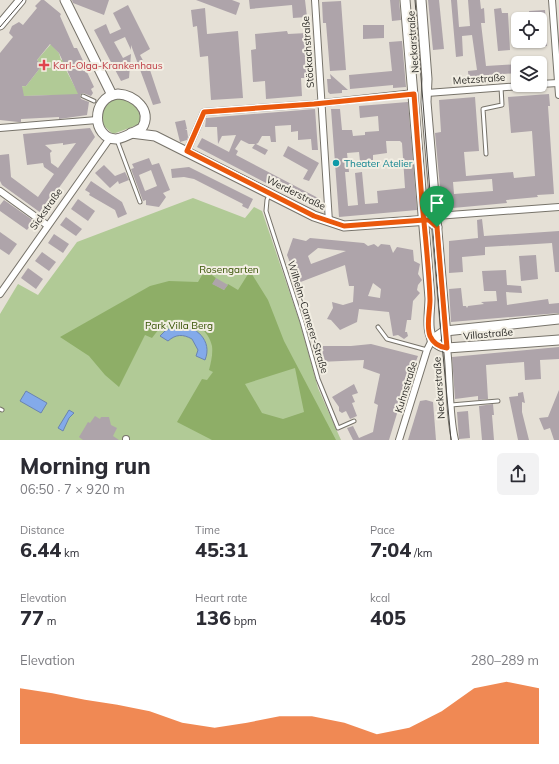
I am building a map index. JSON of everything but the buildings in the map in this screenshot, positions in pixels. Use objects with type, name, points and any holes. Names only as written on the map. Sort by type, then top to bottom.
[{"type":"street","points":[[0,25],[21,0]]},
{"type":"street","points":[[65,0],[112,95]]},
{"type":"street","name":"Stöckachstraße","points":[[315,0],[329,222]]},
{"type":"street","name":"Neckarstraße","points":[[406,0],[430,298],[429,332],[432,340]]},
{"type":"street","name":"Neckarstraße","points":[[421,0],[427,93],[426,102],[455,440]]},
{"type":"street","points":[[552,0],[559,95]]},
{"type":"street","points":[[547,84],[558,83]]},
{"type":"street","name":"Metzstraße","points":[[427,93],[511,86]]},
{"type":"street","points":[[187,151],[204,112],[314,104],[414,94]]},
{"type":"street","points":[[145,123],[142,128],[131,134],[113,138],[104,132],[97,120],[100,105],[105,99],[112,95],[124,95],[135,99],[142,108],[145,123],[152,136]]},
{"type":"street","points":[[0,128],[97,120]]},
{"type":"street","name":"Werderstraße","points":[[131,134],[152,136],[187,151],[329,222],[344,226],[424,220]]},
{"type":"street","name":"Sickstraße","points":[[0,294],[47,225],[113,138]]},
{"type":"street","points":[[0,191],[47,225]]},
{"type":"street","points":[[436,216],[559,207]]},
{"type":"street","points":[[424,220],[432,221],[437,227]]},
{"type":"street","name":"Villastraße","points":[[432,340],[445,331],[559,319]]},
{"type":"street","points":[[432,340],[438,345],[447,348]]},
{"type":"street","name":"Kuhnstraße","points":[[400,440],[427,350],[432,340]]},
{"type":"street","name":"Villastraße","points":[[447,348],[558,340]]},
{"type":"lane","points":[[486,154],[483,109],[502,105],[502,87]]},
{"type":"lane","points":[[84,96],[94,101]]},
{"type":"lane","points":[[113,138],[140,202]]},
{"type":"lane","name":"Wilhelm-Camerer-Straße","points":[[270,193],[267,200],[266,211],[302,322],[318,379],[338,428],[354,421]]},
{"type":"lane","points":[[378,327],[387,338],[427,350]]},
{"type":"lane","points":[[451,406],[498,401]]},
{"type":"green space","points":[[51,44],[59,53],[61,60],[63,59],[66,70],[75,87],[82,93],[78,98],[57,95],[24,96],[11,87],[26,86],[40,68],[40,63],[37,60]]},
{"type":"green space","points":[[117,98],[134,105],[139,112],[141,122],[140,124],[113,134],[104,126],[100,112],[106,103]]},
{"type":"green space","name":"Park Villa Berg","points":[[193,198],[245,218],[254,207],[262,211],[300,323],[318,388],[341,440],[0,440],[0,314],[18,284],[38,295],[77,242]]},
{"type":"green space","points":[[205,270],[216,278],[213,284],[224,290],[228,284],[238,290],[250,271],[268,300],[284,341],[336,440],[212,440],[177,422],[202,379],[207,380],[213,372],[209,370],[212,352],[210,339],[200,327],[186,320],[171,321],[164,324],[152,338],[145,335],[119,387],[105,375],[89,356],[60,337],[150,286],[169,281],[198,282]],"holes":[[[295,368],[304,412],[283,419],[262,413],[245,384]]]},
{"type":"water","points":[[177,325],[191,328],[201,335],[207,347],[205,360],[196,356],[198,350],[192,339],[186,336],[180,336],[174,337],[168,341],[160,336],[165,331]]},
{"type":"water","points":[[26,391],[47,403],[41,413],[20,401]]},
{"type":"water","points":[[69,410],[74,413],[69,418],[63,431],[58,428]]},
{"type":"tram line","points":[[0,27],[23,0]]},
{"type":"tram line","points":[[415,0],[441,333],[451,440]]},
{"type":"place","name":"Karl-Olga-Krankenhaus","points":[[44,65]]},
{"type":"place","name":"Theater Atelier","points":[[336,163]]},
{"type":"route","points":[[437,227],[432,221],[429,220],[424,220],[344,226],[338,225],[314,216],[187,151],[204,112],[314,104],[414,94],[422,202],[424,220],[430,298],[429,332],[432,340],[436,344],[447,348],[437,227]]},
{"type":"park label","name":"Rosengarten","points":[[229,269]]}]
